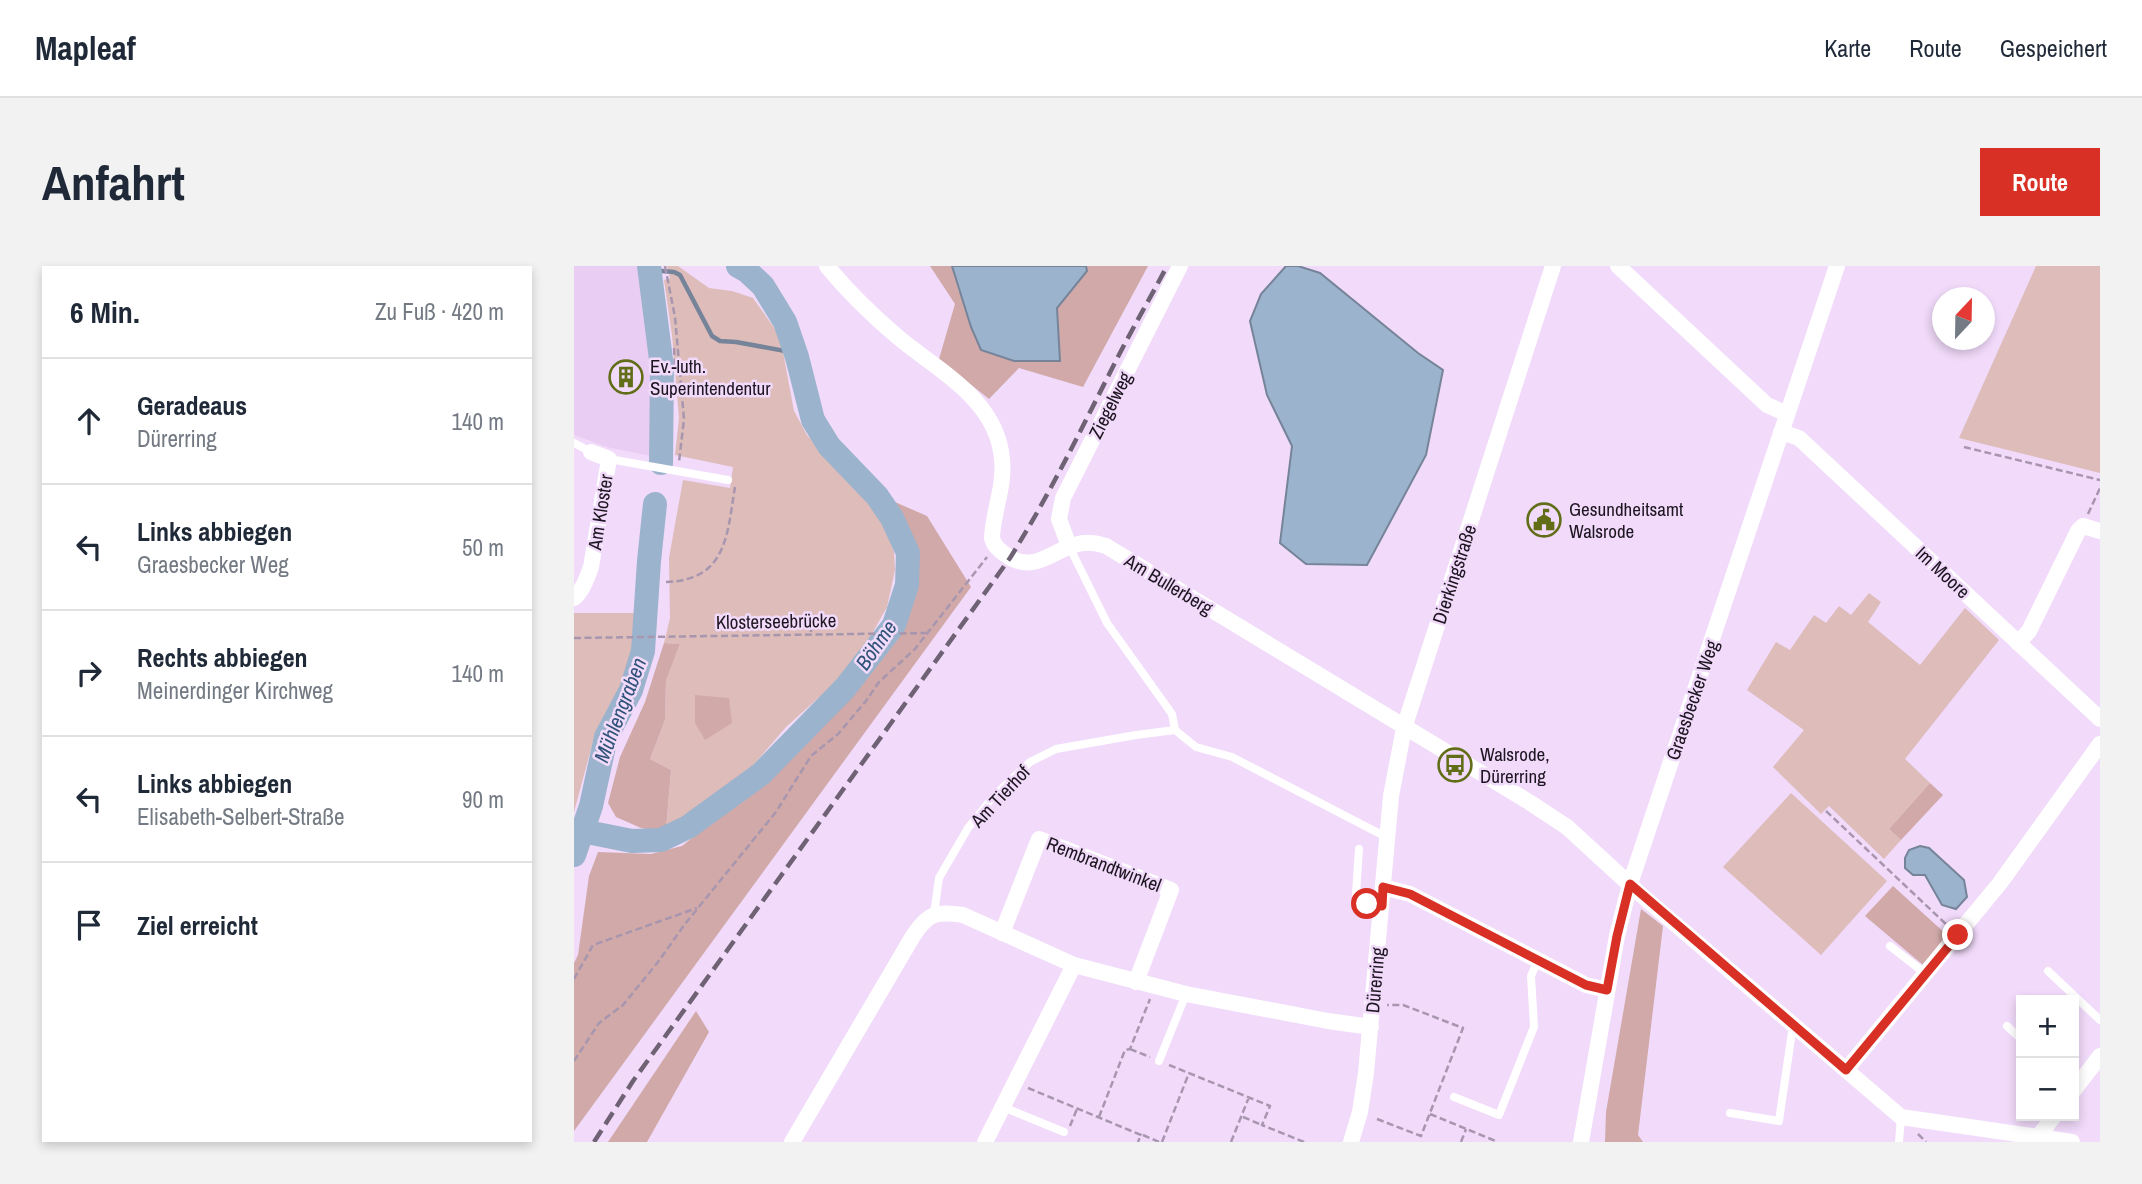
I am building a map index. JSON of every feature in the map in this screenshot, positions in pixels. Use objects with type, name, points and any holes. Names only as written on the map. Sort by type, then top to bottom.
[{"type":"street","points":[[827,266],[867,309],[977,401],[987,413],[998,435],[1003,461],[1002,489],[992,533],[995,546]]},
{"type":"street","name":"Ziegelweg","points":[[1069,546],[1059,519],[1063,498],[1180,266]]},
{"type":"street","name":"Dierkingstraße","points":[[1383,887],[1391,796],[1404,728],[1553,266]]},
{"type":"street","points":[[1618,266],[1767,405],[1787,414]]},
{"type":"street","name":"Graesbecker Weg","points":[[1581,1142],[1617,936],[1630,884],[1837,266]]},
{"type":"street","name":"Im Moore","points":[[1781,432],[1799,438],[2100,719]]},
{"type":"street","name":"Am Kloster","points":[[574,598],[591,567],[609,459],[591,452]]},
{"type":"street","points":[[2018,643],[2029,631],[2078,531],[2083,526],[2100,531]]},
{"type":"street","name":"Am Bullerberg","points":[[995,546],[1010,558],[1026,564],[1069,546],[1088,542],[1106,546],[1529,802],[1567,827],[1901,1117]]},
{"type":"street","points":[[1846,1070],[2000,883],[2100,744]]},
{"type":"street","name":"Rembrandtwinkel","points":[[1002,933],[1039,839],[1171,890],[1136,982]]},
{"type":"street","points":[[1383,887],[1410,894],[1586,985],[1607,990]]},
{"type":"street","name":"Dürerring","points":[[1351,1142],[1360,1112],[1371,1027],[1383,887]]},
{"type":"street","name":"Dürerring","points":[[934,914],[947,912],[963,915],[1074,965],[1136,982],[1328,1021],[1371,1027]]},
{"type":"street","points":[[792,1142],[913,936],[923,922],[934,914]]},
{"type":"street","points":[[985,1142],[1074,965]]},
{"type":"street","points":[[2079,1083],[2100,1056]]},
{"type":"street","points":[[1901,1117],[2072,1142]]},
{"type":"street","points":[[2038,1137],[2050,1121]]},
{"type":"lane","name":"Am Kloster","points":[[574,443],[591,452]]},
{"type":"lane","points":[[609,459],[732,481]]},
{"type":"lane","points":[[1069,546],[1107,623],[1172,714],[1175,730],[1196,747],[1232,757],[1388,838]]},
{"type":"lane","name":"Am Tierhof","points":[[934,914],[939,878],[968,828],[994,796],[1030,762],[1056,749],[1136,734],[1175,730]]},
{"type":"lane","points":[[1359,849],[1356,894],[1367,904],[1382,906]]},
{"type":"lane","points":[[1890,946],[1926,974]]},
{"type":"lane","points":[[1454,1097],[1499,1115],[1534,1027],[1531,976],[1538,960]]},
{"type":"lane","points":[[2048,971],[2100,1020]]},
{"type":"lane","points":[[1159,1060],[1186,993]]},
{"type":"lane","points":[[1730,1113],[1779,1121],[1793,1025]]},
{"type":"lane","points":[[2007,1026],[2016,1034]]},
{"type":"lane","points":[[1003,1107],[1064,1132]]},
{"type":"lane","points":[[1899,1142],[1901,1117]]},
{"type":"path","points":[[664,266],[675,317],[684,419],[677,472]]},
{"type":"path","points":[[674,348],[677,357],[675,367]]},
{"type":"path","points":[[1964,447],[2100,480]]},
{"type":"path","points":[[666,582],[684,581],[704,573],[714,563],[723,547],[732,481]]},
{"type":"path","points":[[2083,526],[2100,488]]},
{"type":"path","points":[[574,1060],[599,1023],[623,1005],[776,812],[811,756],[838,734],[879,682],[915,649],[995,546]]},
{"type":"path","points":[[811,625],[811,634]]},
{"type":"path","name":"Klosterseebrücke","points":[[574,638],[926,633]]},
{"type":"path","points":[[1826,811],[1958,935]]},
{"type":"path","points":[[574,979],[593,946],[701,907]]},
{"type":"path","points":[[1130,1049],[1155,986]]},
{"type":"path","points":[[1377,1119],[1421,1136],[1464,1028],[1403,1005],[1384,1006]]},
{"type":"path","points":[[1099,1117],[1125,1050],[1130,1049],[1270,1106],[1262,1125]]},
{"type":"path","points":[[1015,1082],[1160,1142],[1189,1073]]},
{"type":"path","points":[[1231,1142],[1249,1097]]},
{"type":"path","points":[[1430,1114],[1498,1142]]},
{"type":"path","points":[[1241,1117],[1304,1142]]},
{"type":"path","points":[[1461,1142],[1466,1129]]},
{"type":"path","points":[[1138,1142],[1141,1135]]},
{"type":"shaded area","points":[[574,266],[642,266],[654,371],[655,457],[607,447],[574,435]]},
{"type":"shaded area","points":[[667,266],[678,266],[709,288],[732,291],[753,298],[780,336],[794,411],[807,435],[880,514],[894,552],[895,570],[887,607],[864,648],[835,683],[786,727],[750,769],[683,820],[666,829],[671,770],[650,759],[665,720],[666,681],[680,644],[664,643],[670,618],[669,558],[683,480],[730,488],[733,467],[675,455],[679,418],[664,280],[670,278]]},
{"type":"shaded area","points":[[930,266],[952,266],[959,292],[1060,360],[1057,307],[1086,272],[1086,266],[1148,266],[1083,387],[1019,368],[989,399],[939,359],[955,304]]},
{"type":"shaded area","points":[[2036,266],[2100,266],[2100,473],[1959,438]]},
{"type":"shaded area","points":[[888,499],[927,516],[971,587],[574,1131],[574,963],[578,955],[589,876],[598,852],[651,854],[682,846],[764,780],[852,689],[905,623],[918,583],[914,542]]},
{"type":"shaded area","points":[[1869,593],[1881,602],[1868,622],[1920,665],[1965,608],[1999,640],[1905,759],[1930,783],[1889,829],[1901,840],[1884,859],[1829,806],[1821,814],[1773,767],[1804,730],[1747,690],[1776,642],[1790,650],[1814,615],[1826,623],[1839,606],[1851,615]]},
{"type":"shaded area","points":[[574,613],[640,613],[623,688],[595,734],[574,812]]},
{"type":"shaded area","points":[[664,643],[680,644],[666,681],[665,720],[650,759],[671,770],[666,829],[661,832],[641,828],[616,817],[608,803],[620,757],[645,702]]},
{"type":"shaded area","points":[[695,695],[729,698],[732,723],[705,740],[695,723]]},
{"type":"shaded area","points":[[1930,783],[1943,795],[1901,840],[1889,829]]},
{"type":"shaded area","points":[[1791,793],[1887,881],[1821,955],[1723,867]]},
{"type":"shaded area","points":[[1893,886],[1947,935],[1923,965],[1865,916]]},
{"type":"shaded area","points":[[1641,909],[1663,926],[1638,1135],[1643,1142],[1605,1142],[1606,1112]]},
{"type":"shaded area","points":[[696,1011],[709,1032],[647,1142],[608,1142]]},
{"type":"water","points":[[952,266],[1086,266],[1087,271],[1057,308],[1060,361],[1014,361],[981,350]]},
{"type":"water","points":[[1286,266],[1298,266],[1320,273],[1418,353],[1443,370],[1426,455],[1367,565],[1306,564],[1280,543],[1292,446],[1267,395],[1250,321],[1261,294]]},
{"type":"water","points":[[1920,846],[1929,848],[1964,880],[1967,897],[1956,909],[1942,905],[1925,875],[1913,875],[1905,868],[1905,858],[1909,850]]},
{"type":"waterway","name":"Mühlengraben","points":[[649,266],[662,367],[661,463]]},
{"type":"waterway","name":"Böhme","points":[[582,831],[632,841],[661,840],[688,827],[761,774],[845,688],[894,625],[907,585],[908,553],[892,518],[877,496],[829,446],[813,420],[785,322],[763,286],[738,266]]},
{"type":"waterway","points":[[650,270],[680,275],[712,336],[720,341],[796,353]]},
{"type":"waterway","name":"Mühlengraben","points":[[574,855],[591,806],[606,737],[631,690],[643,651],[655,504]]},
{"type":"railway","points":[[594,1142],[633,1081],[1010,558],[1054,482],[1167,266]]},
{"type":"place","name":"Ev.-luth. Superintendentur","points":[[626,377]]},
{"type":"place","name":"Gesundheitsamt Walsrode","points":[[1544,520]]},
{"type":"place","name":"Walsrode, Dürerring","points":[[1455,765]]},
{"type":"route","points":[[1367,904],[1382,906],[1383,887],[1410,894],[1586,985],[1607,990],[1630,884],[1846,1070],[1958,935]]}]
